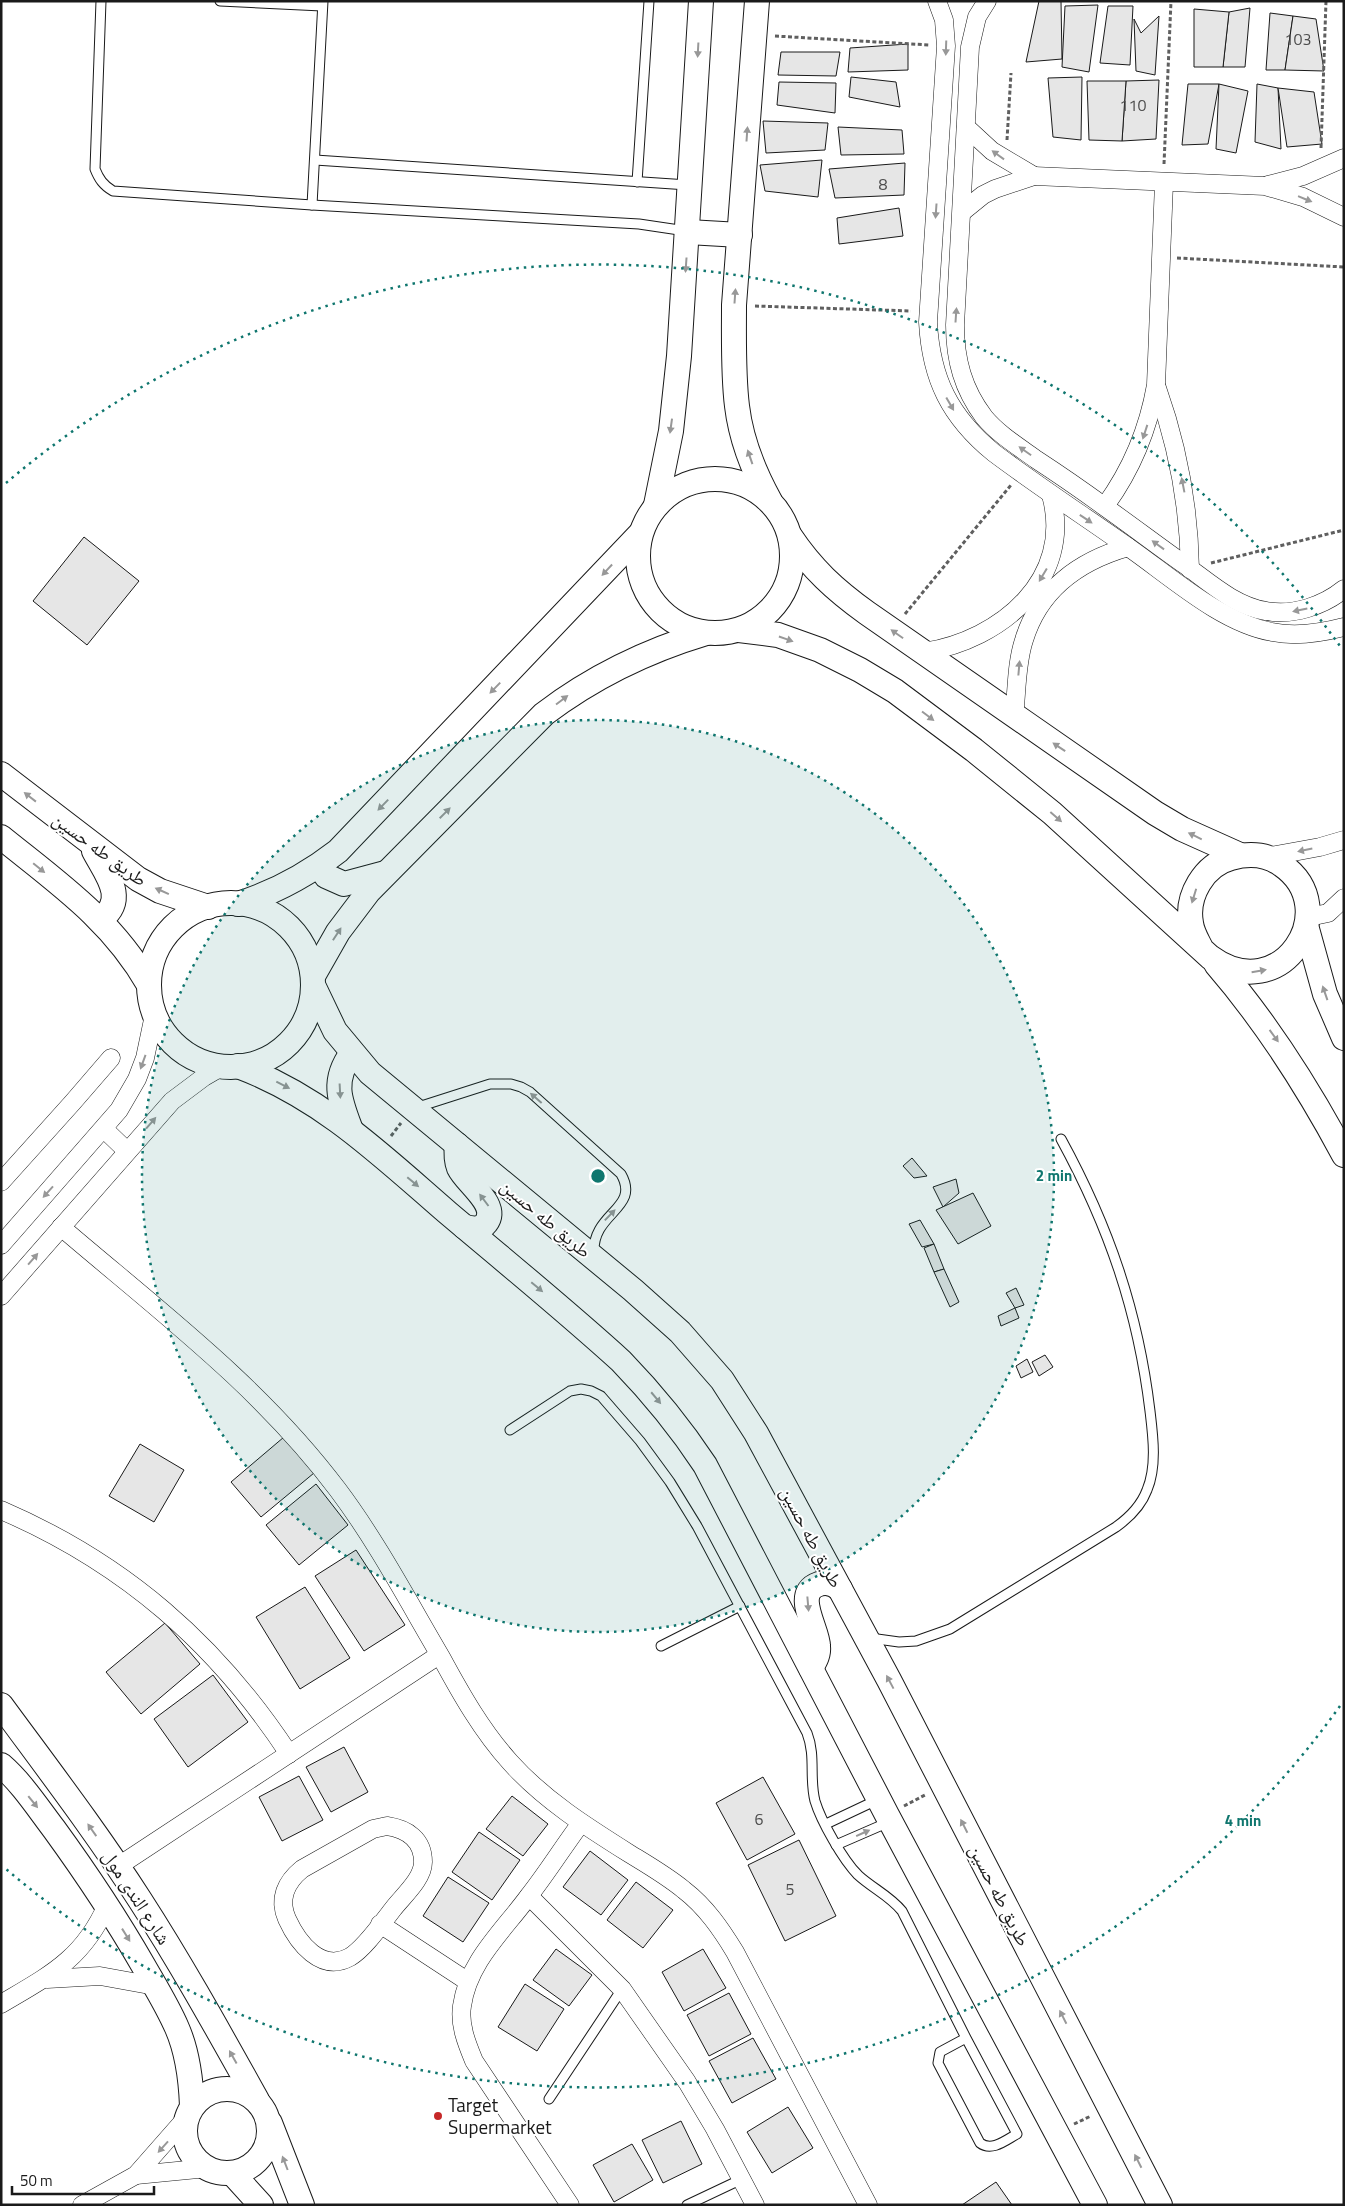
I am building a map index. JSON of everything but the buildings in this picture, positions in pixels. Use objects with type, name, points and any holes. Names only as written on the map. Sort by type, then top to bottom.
[{"type":"street","points":[[701,1],[691,186],[676,394],[656,505],[640,534],[637,551],[638,568],[642,584],[650,599],[661,612],[674,622],[689,629],[706,633],[739,630],[754,623],[768,613],[779,600],[787,586],[792,570],[790,536]]},
{"type":"street","points":[[757,1],[734,305],[737,407],[744,439],[755,473],[805,559],[823,578],[1014,717],[1155,813],[1196,836],[1240,855],[1266,857],[1344,840]]},
{"type":"street","points":[[937,1],[944,20],[946,46],[929,311],[929,342],[938,379],[955,413],[966,428],[986,447],[1020,473],[1216,608],[1257,628],[1289,634],[1324,632],[1344,627]]},
{"type":"street","points":[[987,1],[977,17],[972,32],[955,325],[957,358],[961,374],[976,405],[998,431],[1237,601],[1267,612],[1286,612],[1305,609],[1323,603],[1344,589]]},
{"type":"street","points":[[966,128],[1006,161],[1034,176]]},
{"type":"street","points":[[962,212],[995,188],[1034,176],[1265,186],[1284,182],[1321,169],[1344,158]]},
{"type":"street","points":[[1105,506],[1135,458],[1149,418],[1156,385],[1164,183]]},
{"type":"street","points":[[1265,186],[1303,198],[1344,217]]},
{"type":"street","points":[[688,232],[740,235]]},
{"type":"street","points":[[938,379],[961,374]]},
{"type":"street","points":[[1156,385],[1168,420],[1185,493],[1190,569]]},
{"type":"street","points":[[656,505],[682,486],[712,479],[743,484],[757,491],[770,501]]},
{"type":"street","points":[[1014,717],[1019,660],[1034,599],[1048,568],[1056,539],[1056,517],[1051,495]]},
{"type":"street","points":[[4,1237],[104,1130],[119,1110],[136,1079],[151,1036],[154,1015],[149,985],[154,956],[161,942],[181,920],[208,907],[238,904],[281,888],[320,865],[354,836],[640,534]]},
{"type":"street","points":[[924,652],[956,645],[986,632],[1078,567],[1094,558],[1128,547]]},
{"type":"street","points":[[739,630],[778,636],[820,650],[895,691],[974,750],[1052,814],[1206,952],[1227,968],[1246,972],[1273,968],[1294,953],[1308,923],[1328,913],[1344,898]]},
{"type":"street","points":[[1,1296],[172,1101],[192,1085],[231,1066],[267,1058],[291,1040],[301,1028],[307,1015],[313,981],[338,932],[353,911],[387,872],[544,714],[568,696],[620,665],[655,650],[706,633]]},
{"type":"street","name":"طريق طه حسين","points":[[1,774],[117,865],[153,887],[184,900],[208,907]]},
{"type":"street","points":[[1,837],[101,920],[128,952],[149,985]]},
{"type":"street","points":[[91,844],[115,894],[112,908],[101,920]]},
{"type":"street","points":[[1240,855],[1215,865],[1205,874],[1195,891],[1190,910],[1191,923],[1206,952],[1260,1017],[1283,1049],[1304,1082],[1344,1155]]},
{"type":"street","points":[[1266,857],[1289,869],[1298,879],[1304,891],[1308,923],[1325,994],[1344,1038]]},
{"type":"street","points":[[320,865],[326,876],[344,884],[387,872]]},
{"type":"street","points":[[238,904],[269,913],[294,932],[309,960],[313,981]]},
{"type":"street","name":"طريق طه حسين","points":[[313,981],[335,1030],[370,1073],[595,1259],[680,1332],[722,1380],[756,1433],[866,1636],[1160,2205]]},
{"type":"street","points":[[154,1015],[161,1028],[181,1050],[194,1058],[231,1066],[267,1077],[292,1090],[351,1130],[621,1361],[652,1393],[680,1428],[705,1465],[886,1812],[1095,2205]]},
{"type":"street","points":[[351,1130],[341,1101],[339,1088],[342,1068],[352,1053]]},
{"type":"street","points":[[1,1182],[111,1058]]},
{"type":"street","points":[[104,1130],[127,1151]]},
{"type":"street","points":[[457,1145],[457,1162],[460,1169],[486,1202],[490,1212],[490,1217],[484,1225],[475,1229],[465,1227]]},
{"type":"street","points":[[61,1227],[228,1368],[286,1427],[338,1490],[379,1551],[481,1726],[511,1763],[545,1795],[581,1823],[684,1890],[704,1908],[721,1929],[735,1952],[868,2205]]},
{"type":"street","points":[[1,1510],[58,1537],[100,1561],[162,1607],[192,1633],[244,1691],[289,1754]]},
{"type":"street","points":[[811,1668],[815,1661],[818,1646],[806,1601],[808,1595],[816,1585],[822,1583],[829,1582],[840,1589]]},
{"type":"street","points":[[117,1867],[439,1656]]},
{"type":"street","name":"شارع الندى مول","points":[[1,1705],[117,1867],[201,1998],[256,2100]]},
{"type":"street","name":"شارع الندى مول","points":[[1,1765],[43,1814],[107,1904],[155,1986],[178,2029],[183,2045],[191,2084],[190,2112]]},
{"type":"street","points":[[570,2205],[474,2061],[464,2035],[462,2008],[467,1981],[481,1958],[529,1896],[581,1823]]},
{"type":"street","points":[[388,1826],[402,1828],[414,1836],[421,1848],[423,1863],[419,1877],[380,1924],[350,1956],[339,1960],[327,1961],[315,1957],[306,1949],[288,1920],[284,1903],[286,1886],[293,1876],[302,1869],[373,1829],[388,1826]]},
{"type":"street","points":[[529,1896],[622,1988],[687,2082],[742,2179],[754,2205]]},
{"type":"street","points":[[1,2004],[44,1979],[70,1959],[82,1947],[96,1927],[107,1904]]},
{"type":"street","points":[[380,1924],[467,1981]]},
{"type":"street","points":[[44,1979],[100,1976],[155,1986]]},
{"type":"street","points":[[82,2205],[101,2199],[136,2175],[201,2097],[223,2088],[241,2091],[256,2100],[264,2109],[302,2205]]},
{"type":"street","points":[[190,2112],[185,2129],[186,2141],[190,2152],[198,2162],[219,2172],[232,2173],[254,2164],[268,2144],[270,2133],[269,2120]]},
{"type":"street","points":[[136,2175],[208,2168]]},
{"type":"street","points":[[232,2173],[261,2205]]},
{"type":"lane","points":[[101,1],[94,159],[98,178],[104,186],[113,191],[312,205],[639,224],[688,232]]},
{"type":"lane","points":[[220,1],[322,4],[312,205]]},
{"type":"lane","points":[[637,182],[649,1]]},
{"type":"lane","points":[[315,160],[691,186]]},
{"type":"lane","points":[[412,1109],[490,1084],[511,1084],[530,1092],[621,1174],[625,1181],[627,1189],[625,1200],[605,1220],[597,1235],[595,1259]]},
{"type":"lane","points":[[866,1636],[899,1642],[933,1636],[950,1629],[1116,1527],[1130,1516],[1140,1504],[1148,1488],[1152,1472],[1153,1455],[1151,1418],[1140,1345],[1132,1309],[1102,1222],[1061,1139]]},
{"type":"lane","points":[[510,1430],[570,1391],[581,1389],[591,1391],[601,1396],[640,1441],[670,1482],[697,1526],[811,1744],[813,1792],[816,1803],[836,1845],[858,1875],[889,1897],[902,1912],[1017,2134],[992,2147],[980,2144],[938,2063],[940,2052],[966,2038]]},
{"type":"lane","points":[[661,1646],[740,1606]]},
{"type":"lane","points":[[826,1824],[886,1812]]},
{"type":"lane","points":[[836,1845],[886,1812]]},
{"type":"lane","points":[[549,2099],[622,1988]]},
{"type":"lane","points":[[687,2205],[742,2179]]},
{"type":"path","points":[[1164,183],[1171,1]]},
{"type":"path","points":[[1321,169],[1326,1]]},
{"type":"path","points":[[754,35],[946,46]]},
{"type":"path","points":[[1006,161],[1011,74]]},
{"type":"path","points":[[1161,257],[1344,267]]},
{"type":"path","points":[[734,305],[929,311]]},
{"type":"path","points":[[892,630],[1020,473]]},
{"type":"path","points":[[1190,569],[1344,530]]},
{"type":"path","points":[[378,1153],[412,1109]]},
{"type":"path","points":[[886,1812],[943,1785]]},
{"type":"path","points":[[1056,2133],[1110,2107]]},
{"type":"place","name":"Target Supermarket","points":[[438,2116]]}]
